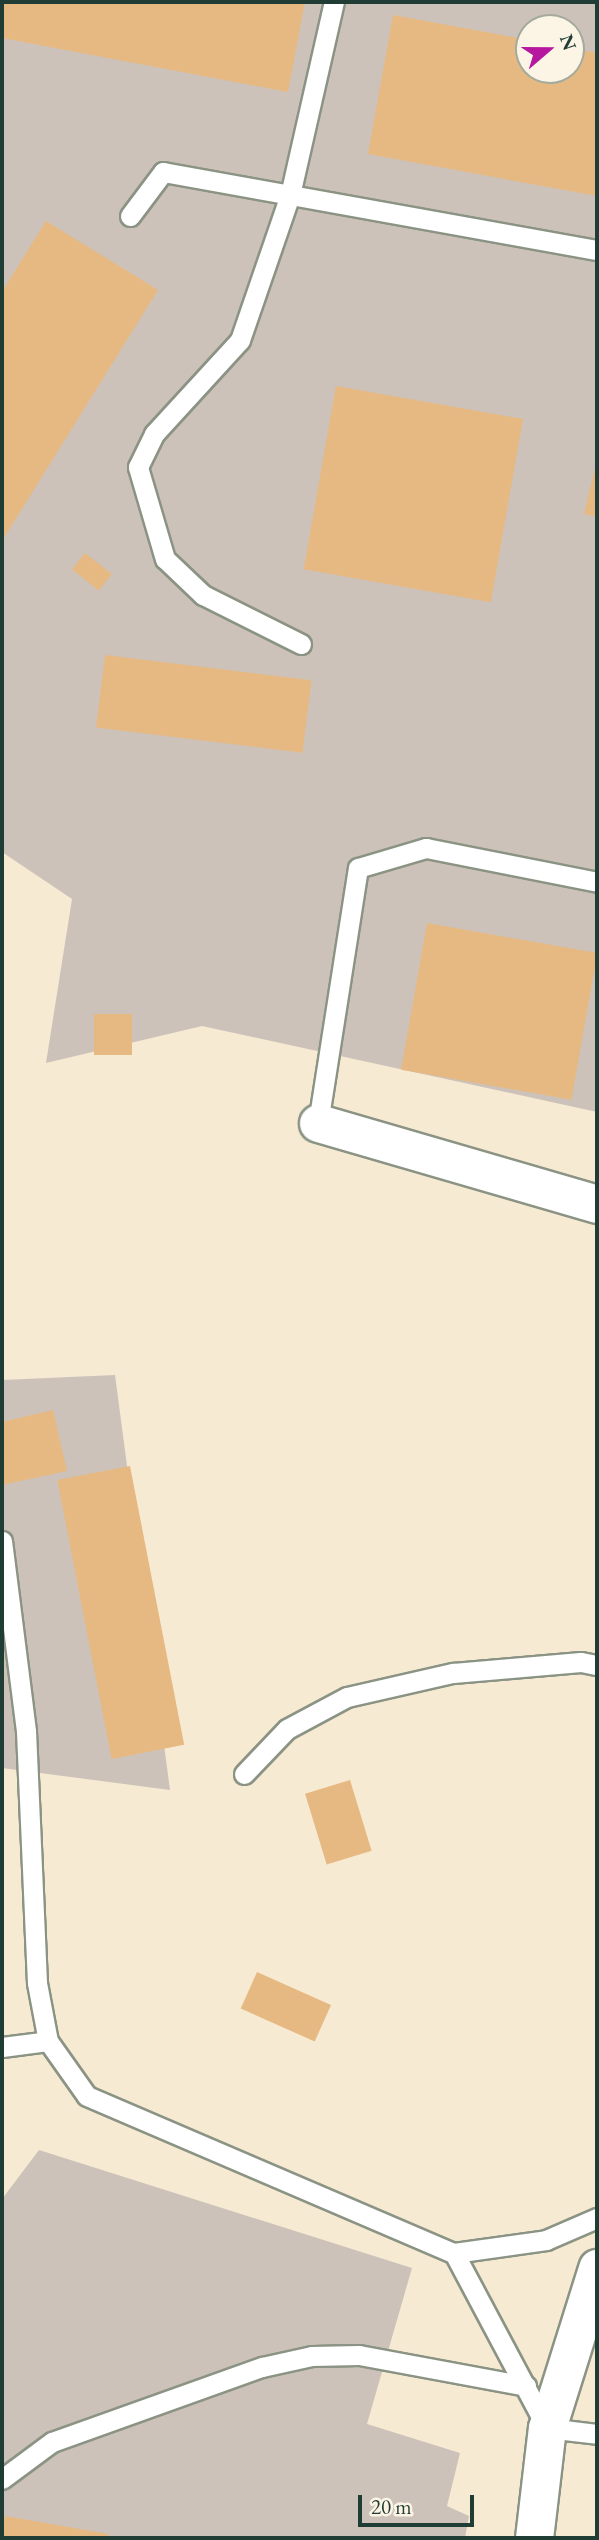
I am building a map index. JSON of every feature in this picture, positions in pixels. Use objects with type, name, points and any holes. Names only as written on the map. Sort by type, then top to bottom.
[{"type":"street","points":[[318,1124],[597,1204]]},
{"type":"street","points":[[534,2538],[547,2428],[597,2268]]},
{"type":"lane","points":[[301,644],[203,594],[165,559],[138,467],[154,434],[240,340],[290,195],[334,2]]},
{"type":"lane","points":[[130,216],[163,172],[597,250]]},
{"type":"lane","points":[[318,1124],[358,868],[426,848],[597,882]]},
{"type":"lane","points":[[2,1541],[26,1731],[37,1983],[48,2041],[87,2096],[454,2253],[546,2240],[597,2218]]},
{"type":"lane","points":[[244,1774],[287,1728],[347,1697],[453,1673],[581,1662],[597,1665]]},
{"type":"lane","points":[[2,2047],[48,2041]]},
{"type":"lane","points":[[454,2253],[547,2428],[597,2434]]},
{"type":"lane","points":[[2,2479],[52,2442],[262,2367],[312,2356],[359,2355],[526,2386]]},
{"type":"shaded area","points":[[2,2],[597,2],[597,1112],[202,1026],[46,1063],[72,899],[2,852]]},
{"type":"shaded area","points":[[115,1375],[170,1790],[2,1768],[2,1380]]},
{"type":"shaded area","points":[[39,2150],[412,2268],[367,2424],[460,2453],[447,2506],[469,2516],[465,2538],[2,2538],[2,2199]]},
{"type":"building","points":[[2,2],[305,2],[288,92],[2,38]]},
{"type":"building","points":[[393,15],[515,37],[515,84],[585,84],[585,51],[597,53],[597,196],[368,154]]},
{"type":"building","points":[[46,221],[158,290],[2,541],[2,292]]},
{"type":"building","points":[[336,386],[523,419],[491,602],[304,569]]},
{"type":"building","points":[[597,464],[597,517],[584,514]]},
{"type":"building","points":[[85,553],[112,574],[99,590],[72,570]]},
{"type":"building","points":[[105,655],[311,680],[303,753],[96,727]]},
{"type":"building","points":[[427,923],[597,953],[571,1100],[401,1070]]},
{"type":"building","points":[[94,1014],[132,1014],[132,1055],[94,1055]]},
{"type":"building","points":[[53,1410],[67,1471],[2,1485],[2,1422]]},
{"type":"building","points":[[130,1466],[184,1745],[112,1759],[57,1480]]},
{"type":"building","points":[[350,1780],[372,1851],[327,1865],[305,1794]]},
{"type":"building","points":[[257,1972],[331,2005],[315,2041],[241,2009]]},
{"type":"building","points":[[5,2516],[109,2534],[108,2538],[2,2538]]}]
